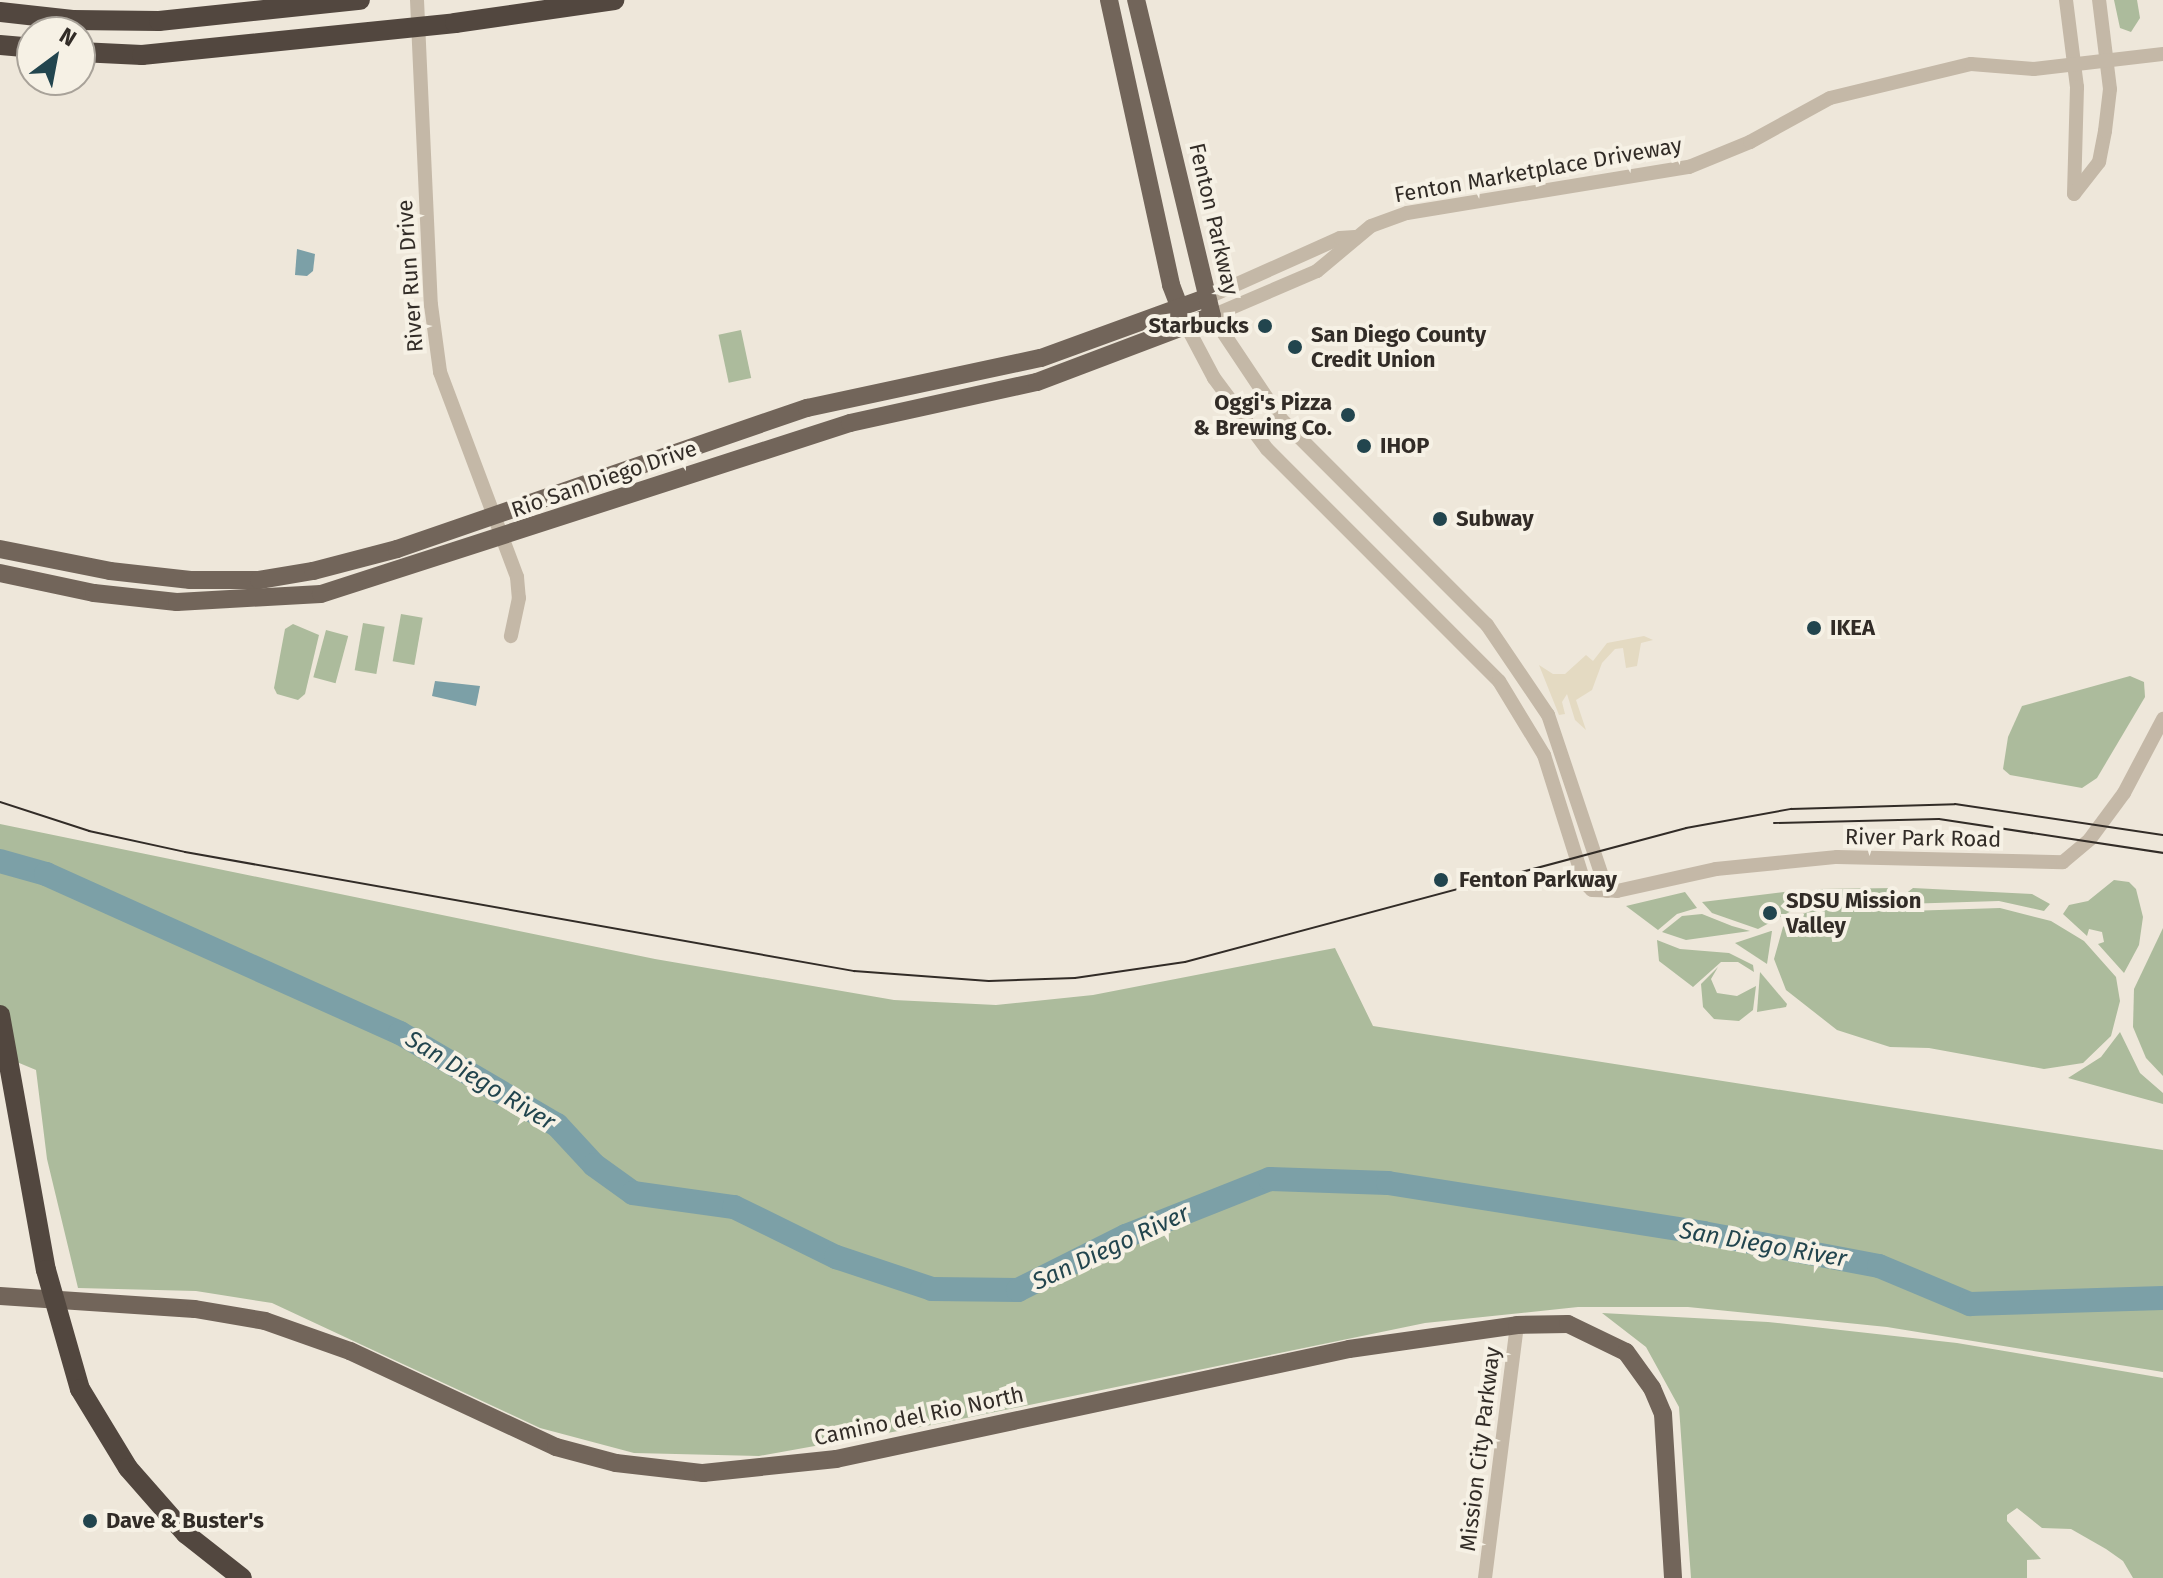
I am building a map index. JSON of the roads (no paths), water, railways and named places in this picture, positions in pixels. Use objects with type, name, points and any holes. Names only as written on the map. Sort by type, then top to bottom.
[{"type":"highway","points":[[0,12],[113,22],[360,0]]},
{"type":"highway","points":[[96,53],[142,55],[419,27],[614,0]]},
{"type":"highway","points":[[96,40],[109,33],[113,22]]},
{"type":"highway","points":[[0,1015],[46,1270],[80,1389],[128,1468],[186,1534],[242,1578]]},
{"type":"main road","points":[[1109,0],[1183,317]]},
{"type":"main road","name":"Fenton Parkway","points":[[1136,0],[1212,316]]},
{"type":"main road","name":"Rio San Diego Drive","points":[[0,573],[94,593],[177,602],[252,602],[321,594],[504,538],[814,434],[1037,382],[1183,317],[1206,298]]},
{"type":"main road","name":"Rio San Diego Drive","points":[[0,549],[110,571],[259,580],[397,549],[807,408],[1041,358],[1183,317],[1212,316]]},
{"type":"main road","points":[[807,408],[814,434]]},
{"type":"main road","name":"Camino del Rio North","points":[[0,1296],[195,1309],[265,1321],[350,1351],[556,1447],[616,1463],[703,1473],[825,1461],[1298,1359],[1547,1322],[1588,1331],[1626,1352],[1639,1367],[1663,1414],[1673,1578]]},
{"type":"street","name":"River Run Drive","points":[[417,0],[431,305],[440,372],[504,538],[519,598],[511,636]]},
{"type":"street","points":[[2066,0],[2075,64],[2074,194],[2099,162],[2110,89],[2099,0]]},
{"type":"street","name":"Fenton Marketplace Driveway","points":[[2144,53],[2163,41]]},
{"type":"street","name":"Fenton Marketplace Driveway","points":[[1212,316],[1317,271],[1355,237],[1407,213],[1689,167],[1854,90],[1971,64],[2000,70],[2075,64],[2144,53],[2163,54]]},
{"type":"street","name":"Fenton Marketplace Driveway","points":[[1206,298],[1340,238],[1355,237]]},
{"type":"street","name":"Fenton Parkway","points":[[1212,316],[1281,419],[1487,625],[1548,715],[1607,891]]},
{"type":"street","points":[[1183,317],[1214,378],[1267,449],[1499,681],[1530,724],[1584,882],[1592,890],[1607,891]]},
{"type":"street","name":"River Park Road","points":[[1607,891],[1716,869],[1837,857],[2063,862],[2083,848],[2124,793],[2163,719]]},
{"type":"street","points":[[1555,792],[1581,816]]},
{"type":"street","name":"Mission City Parkway","points":[[1485,1578],[1517,1325]]},
{"type":"water","points":[[297,249],[315,254],[313,271],[307,276],[295,275]]},
{"type":"water","points":[[435,681],[480,686],[476,706],[432,696]]},
{"type":"waterway","name":"San Diego River","points":[[0,861],[46,874],[400,1033],[557,1125],[594,1165],[633,1193],[734,1207],[836,1257],[932,1289],[1018,1290],[1126,1236],[1270,1179],[1388,1183],[1703,1233],[1879,1266],[1970,1304],[2163,1298]]},
{"type":"tram line","points":[[0,802],[89,831],[185,852],[854,971],[989,981],[1075,978],[1185,962],[1686,828],[1791,809],[1955,804],[2163,835]]},
{"type":"tram line","points":[[1774,823],[1939,819],[2163,853]]},
{"type":"place","name":"Starbucks","points":[[1265,326]]},
{"type":"place","name":"San Diego County Credit Union","points":[[1295,347]]},
{"type":"place","name":"Oggi's Pizza & Brewing Co.","points":[[1348,415]]},
{"type":"place","name":"IHOP","points":[[1364,446]]},
{"type":"place","name":"Subway","points":[[1440,519]]},
{"type":"place","name":"IKEA","points":[[1814,628]]},
{"type":"place","name":"Fenton Parkway","points":[[1441,880]]},
{"type":"place","name":"SDSU Mission Valley","points":[[1770,913]]},
{"type":"place","name":"Dave & Buster's","points":[[90,1521]]}]
